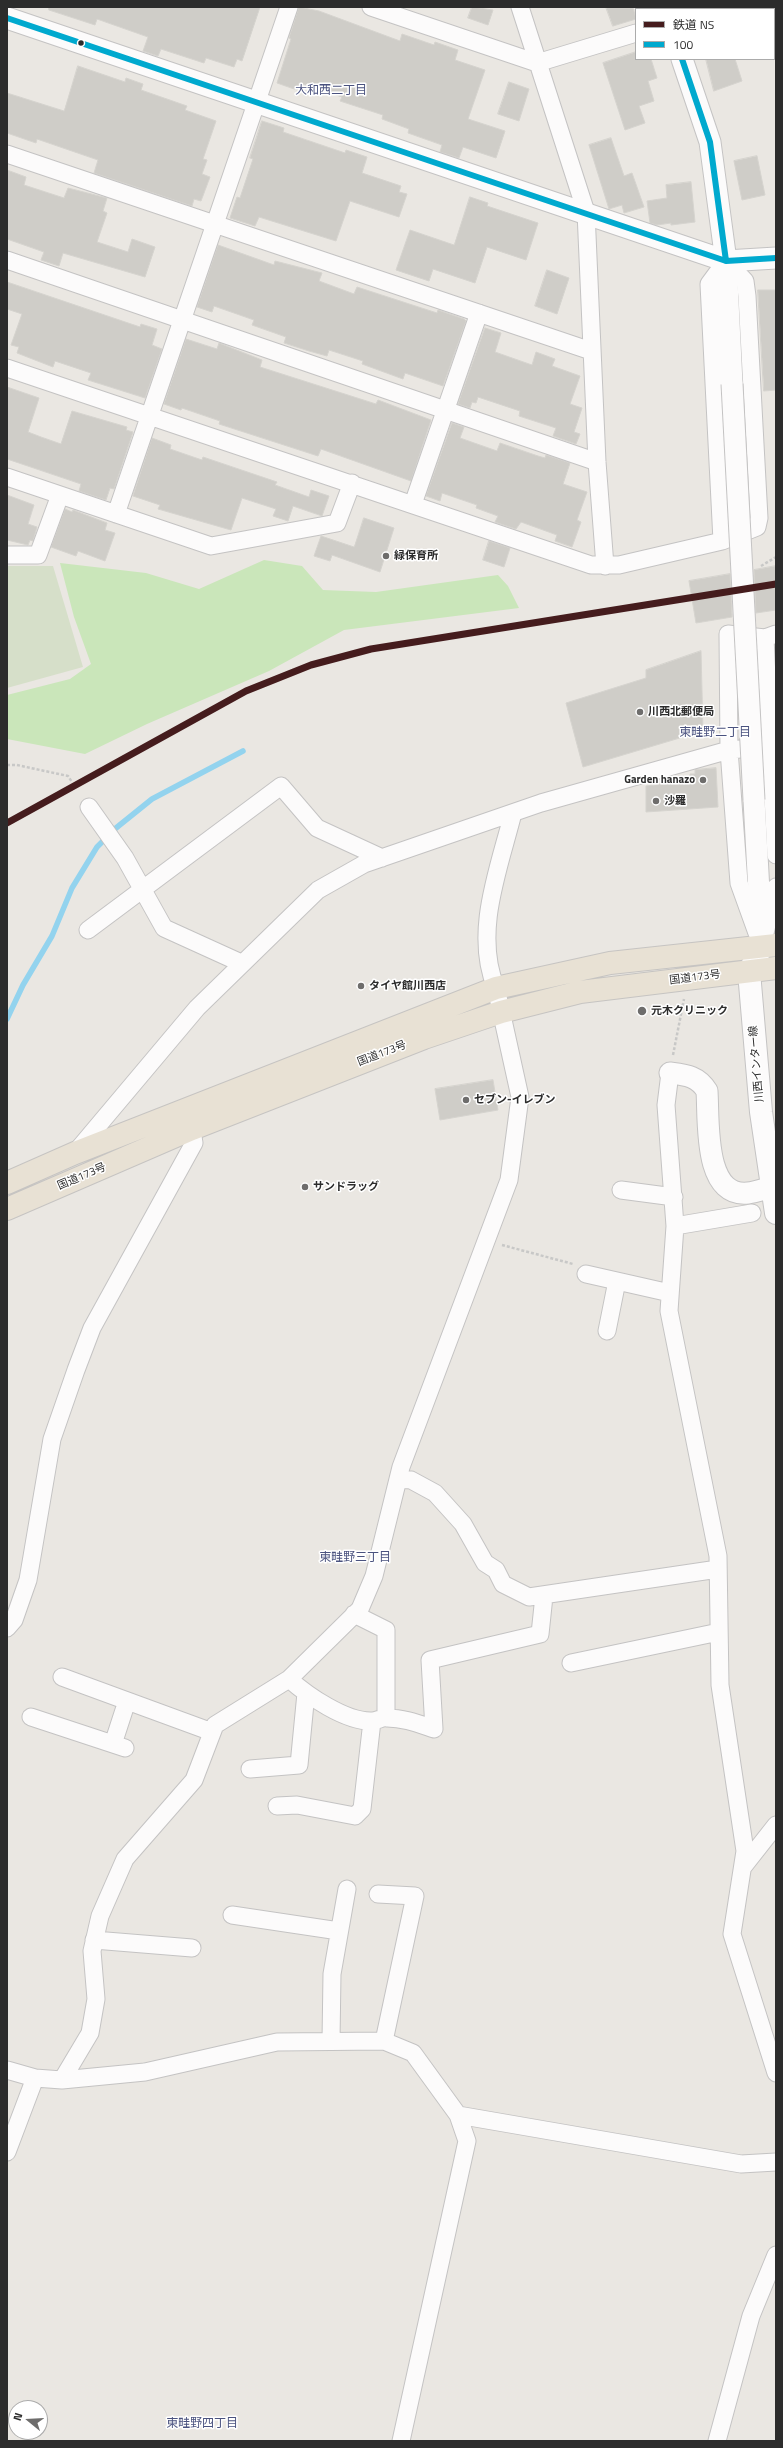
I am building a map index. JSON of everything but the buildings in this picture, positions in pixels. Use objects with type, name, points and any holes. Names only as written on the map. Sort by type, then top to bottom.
[{"type":"highway","name":"国道173号","points":[[7,1209],[190,1119],[496,988],[610,963],[769,946]]},
{"type":"highway","name":"国道173号","points":[[7,1183],[74,1153],[190,1119],[501,1012],[580,992],[776,968]]},
{"type":"main road","points":[[769,946],[776,972]]},
{"type":"main road","points":[[749,972],[769,946]]},
{"type":"main road","name":"川西インター線","points":[[749,972],[761,1112],[776,1213]]},
{"type":"street","points":[[116,514],[289,7]]},
{"type":"street","points":[[371,7],[538,63],[635,33]]},
{"type":"street","points":[[520,7],[586,212],[596,462],[605,566]]},
{"type":"street","points":[[7,18],[586,212],[726,261],[776,258]]},
{"type":"street","points":[[682,60],[710,142],[726,261],[754,800],[769,946]]},
{"type":"street","points":[[7,154],[591,351]]},
{"type":"street","points":[[7,260],[596,462]]},
{"type":"street","points":[[7,368],[591,564],[605,566],[722,541],[758,528],[759,518],[747,296],[745,281],[726,261]]},
{"type":"street","points":[[722,541],[709,284],[726,261]]},
{"type":"street","points":[[413,504],[479,313]]},
{"type":"street","points":[[7,477],[211,546],[337,523],[352,483]]},
{"type":"street","points":[[7,555],[38,555],[60,495]]},
{"type":"street","points":[[769,946],[739,884],[729,750],[728,634],[770,636],[776,855]]},
{"type":"street","points":[[74,1153],[197,1008],[241,963],[318,890],[364,864],[512,813],[729,750],[773,746]]},
{"type":"street","points":[[88,930],[144,890],[281,786],[317,828],[382,858]]},
{"type":"street","points":[[89,807],[144,890],[164,928],[241,963]]},
{"type":"street","points":[[62,2080],[90,2034],[96,1999],[92,1951],[94,1940],[100,1916],[125,1859],[194,1780],[215,1725],[289,1679],[360,1609],[374,1576],[398,1479],[509,1180],[520,1098],[496,988],[490,972],[487,918],[512,813]]},
{"type":"street","points":[[769,946],[776,886]]},
{"type":"street","points":[[772,1187],[747,1193],[730,1189],[720,1181],[712,1165],[706,1091],[701,1082],[688,1075],[670,1073],[666,1105],[675,1226],[669,1311],[711,1520],[718,1569],[720,1685],[745,1851],[732,1934],[776,2073]]},
{"type":"street","points":[[7,1628],[14,1620],[28,1580],[52,1439],[76,1370],[92,1328],[194,1143],[190,1119]]},
{"type":"street","points":[[621,1190],[674,1197]]},
{"type":"street","points":[[675,1226],[752,1213]]},
{"type":"street","points":[[586,1274],[670,1293]]},
{"type":"street","points":[[607,1331],[617,1281]]},
{"type":"street","points":[[398,1479],[411,1480],[435,1493],[463,1524],[485,1563],[496,1570],[503,1584],[529,1597],[544,1596],[718,1569]]},
{"type":"street","points":[[289,1679],[306,1694],[347,1716],[412,1721],[434,1729],[430,1660],[540,1634],[544,1596]]},
{"type":"street","points":[[277,1806],[297,1805],[356,1816],[362,1809],[379,1719],[386,1630],[354,1614]]},
{"type":"street","points":[[571,1663],[719,1632]]},
{"type":"street","points":[[62,1677],[212,1732]]},
{"type":"street","points":[[250,1769],[299,1765],[306,1694]]},
{"type":"street","points":[[32,1717],[119,1746],[127,1701]]},
{"type":"street","points":[[742,1869],[776,1825]]},
{"type":"street","points":[[331,2041],[332,1974],[347,1889]]},
{"type":"street","points":[[378,1894],[415,1896],[384,2041]]},
{"type":"street","points":[[232,1915],[339,1931]]},
{"type":"street","points":[[94,1940],[192,1948]]},
{"type":"street","points":[[7,2070],[35,2078],[62,2080],[145,2072],[277,2042],[384,2041],[414,2053],[458,2115],[467,2140],[401,2441]]},
{"type":"street","points":[[7,2152],[35,2078]]},
{"type":"street","points":[[458,2115],[741,2164],[776,2162]]},
{"type":"street","points":[[717,2441],[751,2316],[776,2255]]},
{"type":"path","points":[[757,566],[776,557]]},
{"type":"path","points":[[7,765],[17,765],[68,776],[72,782]]},
{"type":"path","points":[[670,1073],[688,979]]},
{"type":"path","points":[[487,1241],[586,1267],[586,1274]]},
{"type":"green space","points":[[264,560],[302,566],[323,590],[376,592],[498,575],[508,586],[519,608],[344,630],[269,671],[147,724],[85,754],[7,739],[7,695],[70,679],[91,664],[74,617],[60,563],[146,573],[199,589]]},
{"type":"green space","points":[[7,566],[53,566],[83,667],[7,688]]},
{"type":"waterway","points":[[7,1019],[23,985],[52,936],[72,888],[97,847],[116,828],[152,799],[243,751]]},
{"type":"rail line","name":"NS","points":[[7,823],[246,691],[311,665],[371,649],[776,584]]},
{"type":"transit line","name":"100","points":[[7,18],[726,261],[776,258]]},
{"type":"transit line","name":"100","points":[[682,60],[710,142],[726,261]]},
{"type":"place","name":"緑保育所","points":[[386,556]]},
{"type":"place","name":"川西北郵便局","points":[[640,712]]},
{"type":"place","name":"Garden hanazo","points":[[703,780]]},
{"type":"place","name":"沙羅","points":[[656,801]]},
{"type":"place","name":"タイヤ館川西店","points":[[361,986]]},
{"type":"place","name":"元木クリニック","points":[[642,1011]]},
{"type":"place","name":"セブン-イレブン","points":[[466,1100]]},
{"type":"place","name":"サンドラッグ","points":[[305,1187]]},
{"type":"district","name":"大和西二丁目","points":[[331,91]]},
{"type":"district","name":"東畦野二丁目","points":[[715,733]]},
{"type":"district","name":"東畦野三丁目","points":[[355,1558]]},
{"type":"district","name":"東畦野四丁目","points":[[202,2424]]}]
